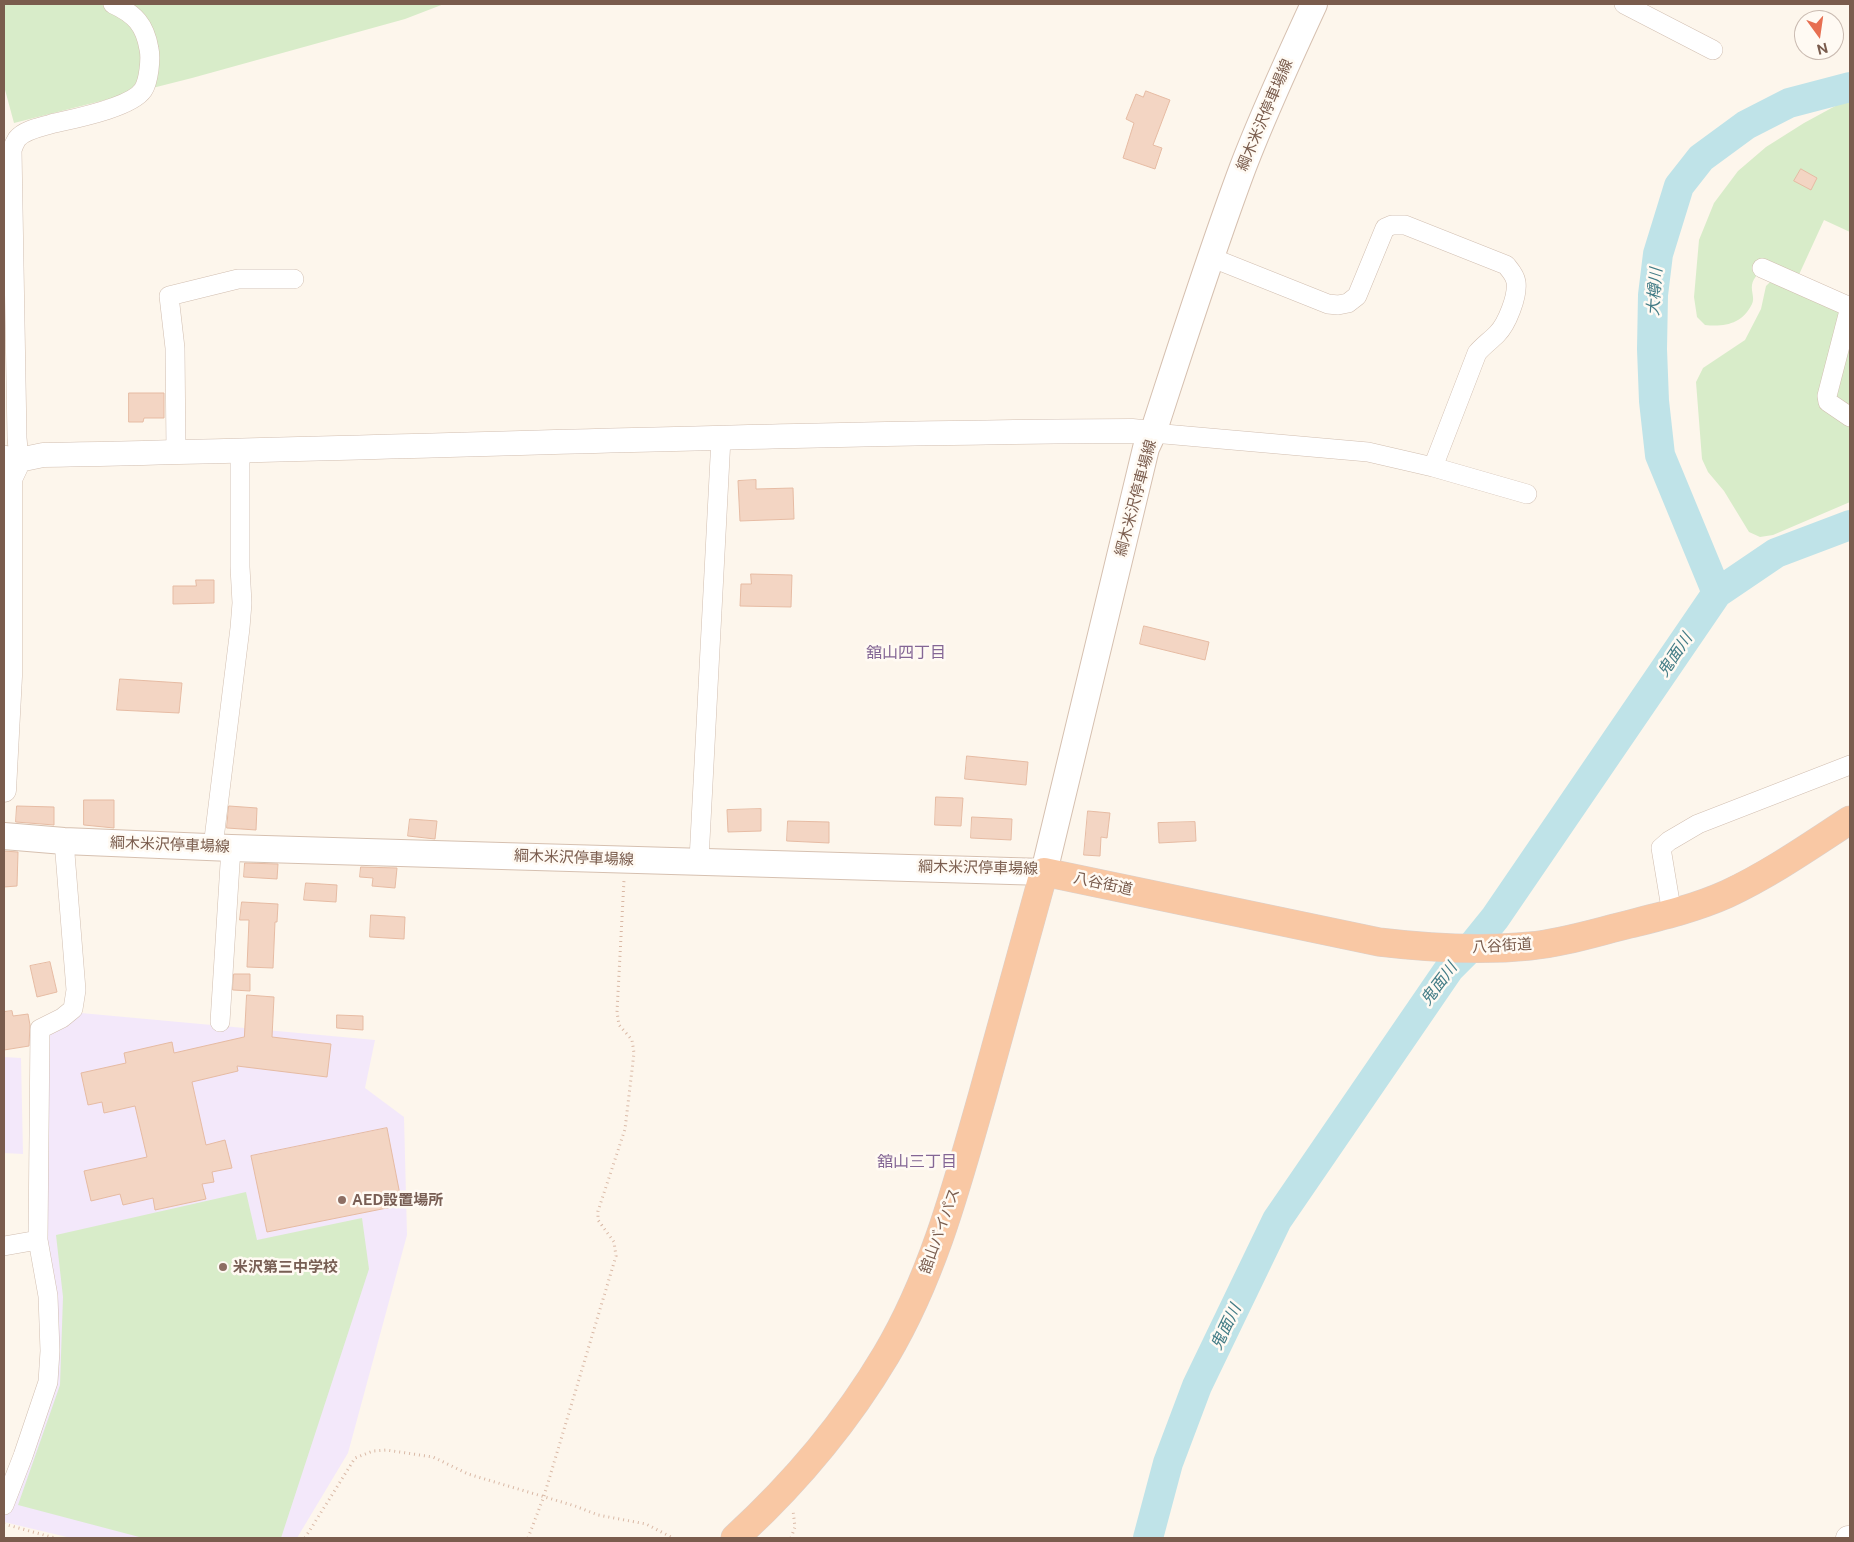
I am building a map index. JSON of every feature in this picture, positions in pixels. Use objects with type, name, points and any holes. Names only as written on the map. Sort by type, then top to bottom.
[{"type":"highway","name":"八谷街道","points":[[1044,872],[1379,942],[1426,947],[1484,948],[1531,946],[1672,914],[1727,894],[1771,870],[1850,820]]},
{"type":"highway","name":"舘山バイパス","points":[[735,1538],[785,1491],[854,1405],[886,1354],[915,1297],[936,1248],[956,1187],[1044,872]]},
{"type":"main road","name":"綱木米沢停車場線","points":[[4,836],[64,841],[222,847],[699,860],[1044,872],[1146,448],[1153,433],[1210,257],[1244,165],[1274,90],[1314,4]]},
{"type":"street","points":[[4,790],[10,676],[10,480],[11,458],[17,438],[12,150],[17,139],[23,134],[39,127],[114,108],[143,90],[150,56],[144,30],[127,10],[113,4]]},
{"type":"street","points":[[1624,4],[1713,50]]},
{"type":"street","points":[[1210,257],[1328,304],[1338,305],[1348,303],[1357,296],[1380,238],[1385,228],[1392,225],[1405,225],[1506,265],[1513,273],[1516,283],[1513,304],[1506,322],[1498,334],[1477,353],[1433,467]]},
{"type":"street","points":[[1762,268],[1850,307],[1826,396],[1828,402],[1850,417]]},
{"type":"street","points":[[176,452],[175,348],[169,296],[238,279],[294,279]]},
{"type":"street","points":[[11,458],[43,455],[240,452],[721,438],[1132,431],[1368,452],[1433,467],[1527,494]]},
{"type":"street","points":[[699,860],[721,438]]},
{"type":"street","points":[[220,1022],[222,847],[242,603],[240,566],[240,452]]},
{"type":"street","points":[[1672,914],[1661,848],[1665,844],[1698,824],[1850,765]]},
{"type":"street","points":[[4,1505],[48,1382],[50,1351],[48,1296],[38,1240],[40,1030],[62,1018],[72,1009],[76,990],[64,841]]},
{"type":"street","points":[[4,1246],[38,1240]]},
{"type":"path","points":[[528,1538],[544,1496],[616,1256],[614,1242],[598,1220],[598,1211],[625,1128],[634,1053],[632,1040],[619,1025],[617,1012],[625,859]]},
{"type":"path","points":[[305,1538],[355,1458],[373,1451],[386,1450],[433,1457],[468,1474],[544,1496],[598,1515],[646,1524],[661,1530],[673,1538]]},
{"type":"path","points":[[4,1524],[55,1538]]},
{"type":"shaded area","name":"米沢第三中学校","points":[[81,1013],[375,1040],[365,1088],[404,1117],[407,1235],[348,1453],[297,1538],[71,1538],[4,1522],[4,1510],[49,1384],[42,1237],[43,1033]]},
{"type":"shaded area","points":[[4,1057],[21,1058],[23,1154],[4,1153]]},
{"type":"green space","points":[[4,4],[444,4],[405,19],[192,78],[14,123],[4,86]]},
{"type":"green space","points":[[1850,98],[1850,232],[1824,220],[1797,279],[1766,267],[1753,282],[1753,302],[1743,316],[1726,325],[1705,325],[1697,317],[1694,297],[1699,240],[1714,203],[1738,171],[1766,147],[1804,123]]},
{"type":"green space","points":[[1771,281],[1850,315],[1850,502],[1773,535],[1760,537],[1749,532],[1724,491],[1708,472],[1702,459],[1696,382],[1703,368],[1745,340],[1761,309],[1766,286]]},
{"type":"green space","points":[[246,1192],[257,1240],[362,1218],[369,1269],[281,1538],[143,1538],[18,1505],[60,1385],[63,1297],[56,1235]]},
{"type":"building","points":[[1146,91],[1170,100],[1153,145],[1162,148],[1155,169],[1123,158],[1134,123],[1126,119],[1136,94],[1143,97]]},
{"type":"building","points":[[1801,169],[1817,178],[1811,190],[1794,181]]},
{"type":"building","points":[[129,393],[164,393],[164,418],[144,418],[143,422],[129,422]]},
{"type":"building","points":[[756,480],[756,489],[793,488],[794,519],[740,521],[738,481]]},
{"type":"building","points":[[751,574],[792,575],[791,607],[740,606],[741,584],[751,584]]},
{"type":"building","points":[[196,580],[214,580],[214,603],[173,604],[173,586],[196,586]]},
{"type":"building","points":[[1144,626],[1209,642],[1205,660],[1140,644]]},
{"type":"building","points":[[120,679],[182,683],[179,713],[117,710]]},
{"type":"building","points":[[967,756],[1028,762],[1026,785],[965,779]]},
{"type":"building","points":[[936,797],[963,798],[961,826],[935,825]]},
{"type":"building","points":[[84,800],[114,800],[114,828],[84,825]]},
{"type":"building","points":[[17,806],[54,807],[54,825],[16,822]]},
{"type":"building","points":[[229,806],[257,808],[256,830],[227,828]]},
{"type":"building","points":[[761,809],[761,831],[728,832],[727,810]]},
{"type":"building","points":[[1088,811],[1110,813],[1107,838],[1101,837],[1100,856],[1084,855]]},
{"type":"building","points":[[972,817],[1012,819],[1011,840],[971,838]]},
{"type":"building","points":[[410,819],[437,821],[435,839],[408,836]]},
{"type":"building","points":[[788,821],[829,822],[829,843],[787,841]]},
{"type":"building","points":[[1195,822],[1196,841],[1159,843],[1158,823]]},
{"type":"building","points":[[4,851],[18,852],[17,886],[4,887]]},
{"type":"building","points":[[245,863],[278,864],[277,879],[244,877]]},
{"type":"building","points":[[361,867],[397,868],[395,888],[372,886],[373,878],[360,877]]},
{"type":"building","points":[[306,883],[337,885],[336,902],[304,900]]},
{"type":"building","points":[[242,902],[278,904],[277,922],[275,922],[273,968],[247,967],[249,920],[240,920]]},
{"type":"building","points":[[371,915],[405,917],[404,939],[370,937]]},
{"type":"building","points":[[50,962],[57,992],[37,997],[30,966]]},
{"type":"building","points":[[234,974],[250,974],[250,991],[233,990]]},
{"type":"building","points":[[247,995],[274,997],[272,1037],[331,1044],[327,1077],[237,1066],[238,1071],[192,1082],[206,1145],[225,1140],[232,1168],[212,1172],[214,1182],[202,1184],[206,1199],[155,1210],[153,1198],[123,1205],[120,1194],[91,1201],[84,1171],[147,1157],[135,1106],[104,1113],[102,1102],[88,1105],[81,1073],[126,1063],[124,1053],[172,1042],[174,1053],[244,1037]]},
{"type":"building","points":[[12,1011],[13,1016],[28,1014],[30,1025],[29,1046],[4,1050],[4,1012]]},
{"type":"building","points":[[337,1015],[363,1016],[363,1030],[337,1028]]},
{"type":"building","points":[[387,1128],[402,1205],[267,1232],[251,1156]]},
{"type":"waterway","name":"大樽川","points":[[1717,593],[1660,455],[1654,401],[1652,349],[1653,295],[1658,254],[1679,186],[1701,158],[1746,125],[1789,103],[1850,87]]},
{"type":"waterway","name":"鬼面川","points":[[1148,1538],[1168,1463],[1197,1386],[1277,1220],[1449,969],[1474,944],[1495,918],[1717,593],[1776,553],[1850,525]]},
{"type":"place","name":"AED設置場所","points":[[342,1200]]},
{"type":"place","name":"米沢第三中学校","points":[[223,1267]]},
{"type":"district","name":"舘山四丁目","points":[[906,653]]},
{"type":"district","name":"舘山三丁目","points":[[917,1162]]}]
